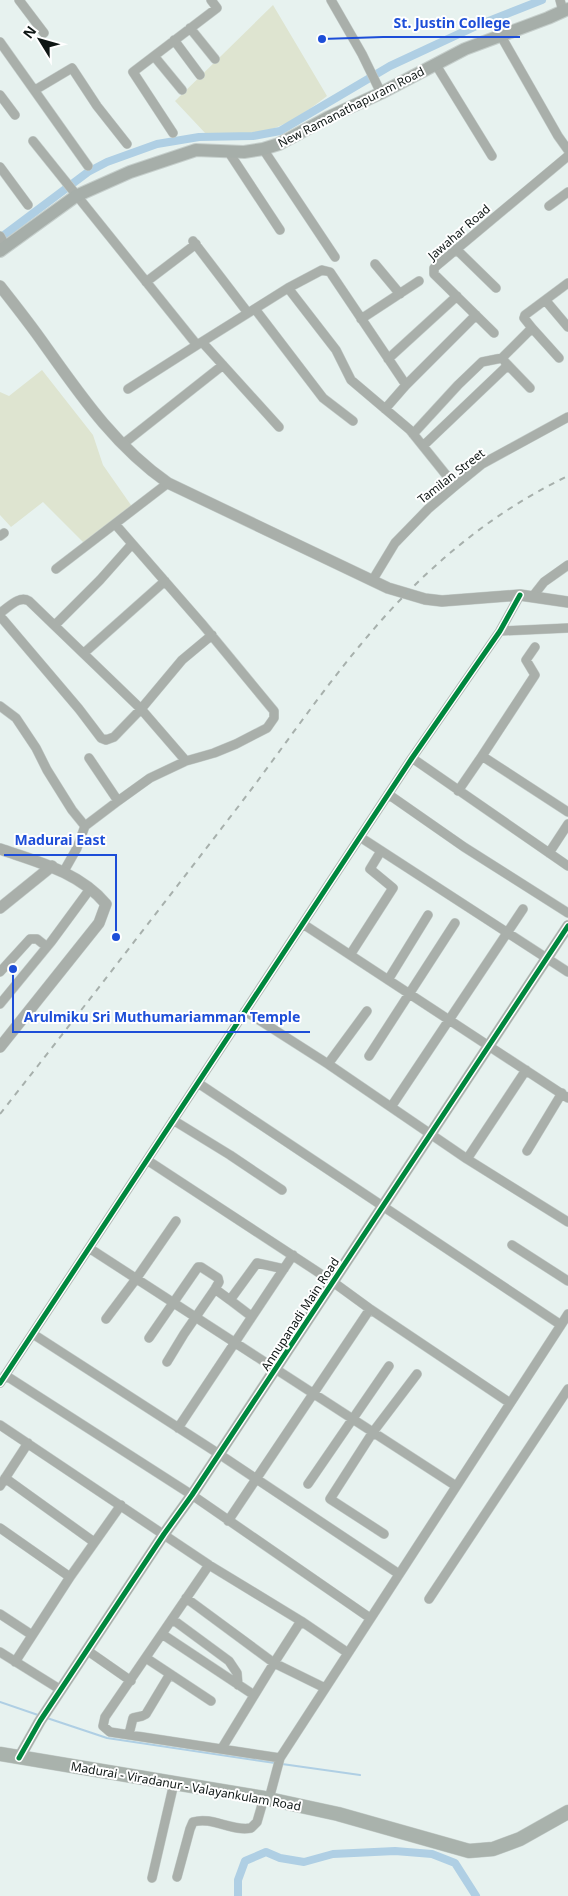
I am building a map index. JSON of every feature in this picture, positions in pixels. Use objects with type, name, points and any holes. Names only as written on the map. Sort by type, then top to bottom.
[{"type":"main road","name":"New Ramanathapuram Road","points":[[2,243],[71,190],[196,150],[244,152],[279,144],[378,89],[436,65],[465,49],[548,18],[564,7]]},
{"type":"main road","name":"Madurai - Viradanur - Valayankulam Road","points":[[0,1754],[266,1798],[338,1814],[469,1851],[493,1849],[520,1839],[568,1812]]},
{"type":"street","points":[[19,0],[44,32]]},
{"type":"street","points":[[173,133],[133,72],[217,8],[211,0]]},
{"type":"street","points":[[331,0],[378,89]]},
{"type":"street","points":[[190,28],[215,60]]},
{"type":"street","points":[[500,36],[568,150]]},
{"type":"street","points":[[174,40],[200,75]]},
{"type":"street","points":[[0,42],[88,166]]},
{"type":"street","points":[[154,56],[182,90]]},
{"type":"street","points":[[436,65],[492,156]]},
{"type":"street","points":[[34,90],[72,68],[97,106],[127,144]]},
{"type":"street","points":[[0,95],[14,114]]},
{"type":"street","points":[[33,141],[146,282],[279,427]]},
{"type":"street","points":[[263,149],[334,257]]},
{"type":"street","points":[[228,151],[280,230]]},
{"type":"street","name":"Jawahar Road","points":[[494,333],[433,272],[434,268],[568,156]]},
{"type":"street","points":[[0,166],[28,205]]},
{"type":"street","points":[[549,206],[568,192]]},
{"type":"street","points":[[146,282],[195,243],[323,398],[353,421]]},
{"type":"street","points":[[456,249],[496,288]]},
{"type":"street","points":[[375,264],[400,294]]},
{"type":"street","points":[[128,389],[288,288],[325,270],[330,272],[406,385]]},
{"type":"street","points":[[362,319],[419,281]]},
{"type":"street","points":[[559,358],[524,318],[525,315],[546,302],[568,283]]},
{"type":"street","points":[[0,286],[85,403],[123,444],[153,472],[168,483],[372,581],[425,600],[442,601],[520,595],[568,602]]},
{"type":"street","points":[[288,288],[336,350],[345,372],[351,380],[413,434],[455,486]]},
{"type":"street","points":[[388,359],[457,296]]},
{"type":"street","points":[[546,302],[568,327]]},
{"type":"street","points":[[385,409],[406,385],[476,315]]},
{"type":"street","points":[[423,446],[505,361],[532,328]]},
{"type":"street","points":[[413,434],[458,384],[482,362],[505,361],[530,388]]},
{"type":"street","points":[[123,444],[223,365]]},
{"type":"street","name":"Tamilan Street","points":[[372,581],[395,543],[428,509],[455,486],[482,464],[568,418]]},
{"type":"street","points":[[56,569],[168,483]]},
{"type":"street","points":[[64,871],[77,848],[86,826],[118,800],[150,778],[186,761],[236,744],[267,728],[274,718],[274,711],[212,635],[115,524]]},
{"type":"street","points":[[55,625],[100,580],[132,544]]},
{"type":"street","points":[[533,596],[544,582],[568,564]]},
{"type":"street","points":[[84,653],[165,581]]},
{"type":"street","points":[[370,1618],[192,1495],[2,1379],[388,794],[500,631],[520,595]]},
{"type":"street","points":[[186,761],[141,709],[25,598],[20,598],[0,614],[101,738],[106,740],[114,737],[141,709],[182,660],[212,635]]},
{"type":"street","points":[[500,631],[568,628]]},
{"type":"street","points":[[458,791],[533,678],[534,672],[526,660],[535,647]]},
{"type":"street","points":[[0,706],[16,718],[72,810],[86,826]]},
{"type":"street","points":[[482,756],[568,812]]},
{"type":"street","points":[[89,758],[118,800]]},
{"type":"street","points":[[412,758],[568,866]]},
{"type":"street","points":[[388,794],[464,847],[568,913]]},
{"type":"street","points":[[549,853],[568,824]]},
{"type":"street","points":[[360,837],[568,972]]},
{"type":"street","points":[[0,849],[64,871],[90,889],[106,904],[99,923],[0,1047]]},
{"type":"street","points":[[350,955],[393,888],[370,869],[381,851]]},
{"type":"street","points":[[0,908],[52,866]]},
{"type":"street","points":[[0,1004],[47,948],[90,889]]},
{"type":"street","points":[[391,1107],[523,909]]},
{"type":"street","points":[[388,980],[428,915]]},
{"type":"street","points":[[369,1056],[455,923]]},
{"type":"street","points":[[303,924],[565,1096],[527,1151]]},
{"type":"street","name":"Annupanadi Main Road","points":[[19,1758],[61,1690],[568,926]]},
{"type":"street","points":[[0,972],[30,939],[37,940],[47,948]]},
{"type":"street","points":[[245,1011],[328,1064],[467,1159],[568,1222]]},
{"type":"street","points":[[328,1064],[367,1011]]},
{"type":"street","points":[[467,1159],[526,1070]]},
{"type":"street","points":[[198,1083],[561,1325]]},
{"type":"street","points":[[173,1120],[282,1190]]},
{"type":"street","points":[[147,1160],[333,1282],[370,1309],[510,1402]]},
{"type":"street","points":[[106,1318],[136,1279],[176,1221]]},
{"type":"street","points":[[512,1245],[568,1281]]},
{"type":"street","points":[[89,1248],[456,1486]]},
{"type":"street","points":[[178,1428],[292,1255]]},
{"type":"street","points":[[230,1300],[257,1263],[284,1269]]},
{"type":"street","points":[[148,1338],[198,1267],[201,1266],[218,1278],[219,1282],[215,1289],[167,1362]]},
{"type":"street","points":[[215,1289],[251,1316]]},
{"type":"street","points":[[228,1521],[370,1309]]},
{"type":"street","points":[[177,1877],[193,1822],[212,1822],[234,1828],[251,1828],[257,1822],[278,1762],[568,1314]]},
{"type":"street","points":[[33,1334],[219,1454],[399,1574]]},
{"type":"street","points":[[308,1484],[390,1366]]},
{"type":"street","points":[[384,1534],[330,1498],[373,1432],[417,1374]]},
{"type":"street","points":[[429,1598],[568,1390]]},
{"type":"street","points":[[0,1425],[121,1504],[209,1565],[301,1621],[348,1653]]},
{"type":"street","points":[[28,1443],[2,1482],[94,1542]]},
{"type":"street","points":[[15,1662],[70,1577],[121,1504]]},
{"type":"street","points":[[0,1528],[70,1577]]},
{"type":"street","points":[[209,1565],[103,1722],[106,1729],[110,1732],[222,1748],[278,1762]]},
{"type":"street","points":[[186,1598],[274,1663],[325,1688]]},
{"type":"street","points":[[0,1614],[32,1635]]},
{"type":"street","points":[[172,1619],[234,1666],[238,1685]]},
{"type":"street","points":[[222,1748],[301,1621]]},
{"type":"street","points":[[162,1634],[254,1695]]},
{"type":"street","points":[[88,1651],[131,1681]]},
{"type":"street","points":[[0,1652],[61,1690]]},
{"type":"street","points":[[146,1658],[211,1701]]},
{"type":"street","points":[[129,1734],[133,1718],[146,1714],[170,1674]]},
{"type":"street","points":[[152,1878],[174,1782]]},
{"type":"green space","points":[[273,5],[327,96],[295,118],[269,130],[247,134],[206,134],[175,101]]},
{"type":"green space","points":[[42,370],[93,435],[103,465],[133,508],[86,545],[43,502],[11,527],[0,515],[0,392],[9,396]]},
{"type":"waterway","points":[[0,238],[88,172],[107,162],[157,144],[199,137],[253,136],[280,131],[390,66],[476,26],[542,0]]},
{"type":"waterway","points":[[0,1702],[38,1715]]},
{"type":"waterway","points":[[47,1718],[107,1738],[275,1763]]},
{"type":"waterway","points":[[282,1764],[360,1775]]},
{"type":"waterway","points":[[238,1896],[238,1880],[245,1861],[266,1852],[280,1858],[304,1862],[333,1854],[395,1851],[432,1854],[455,1863],[476,1896]]},
{"type":"railway","points":[[0,1114],[241,803],[334,678],[388,613],[434,567],[485,526],[511,507],[568,476]]},
{"type":"cycle path","points":[[0,1383],[412,758],[500,631],[520,595]]},
{"type":"cycle path","points":[[19,1758],[40,1721],[192,1495],[568,926]]},
{"type":"place","name":"St. Justin College","points":[[322,39]]},
{"type":"place","name":"Madurai East","points":[[116,937]]},
{"type":"place","name":"Arulmiku Sri Muthumariamman Temple","points":[[13,969]]}]
